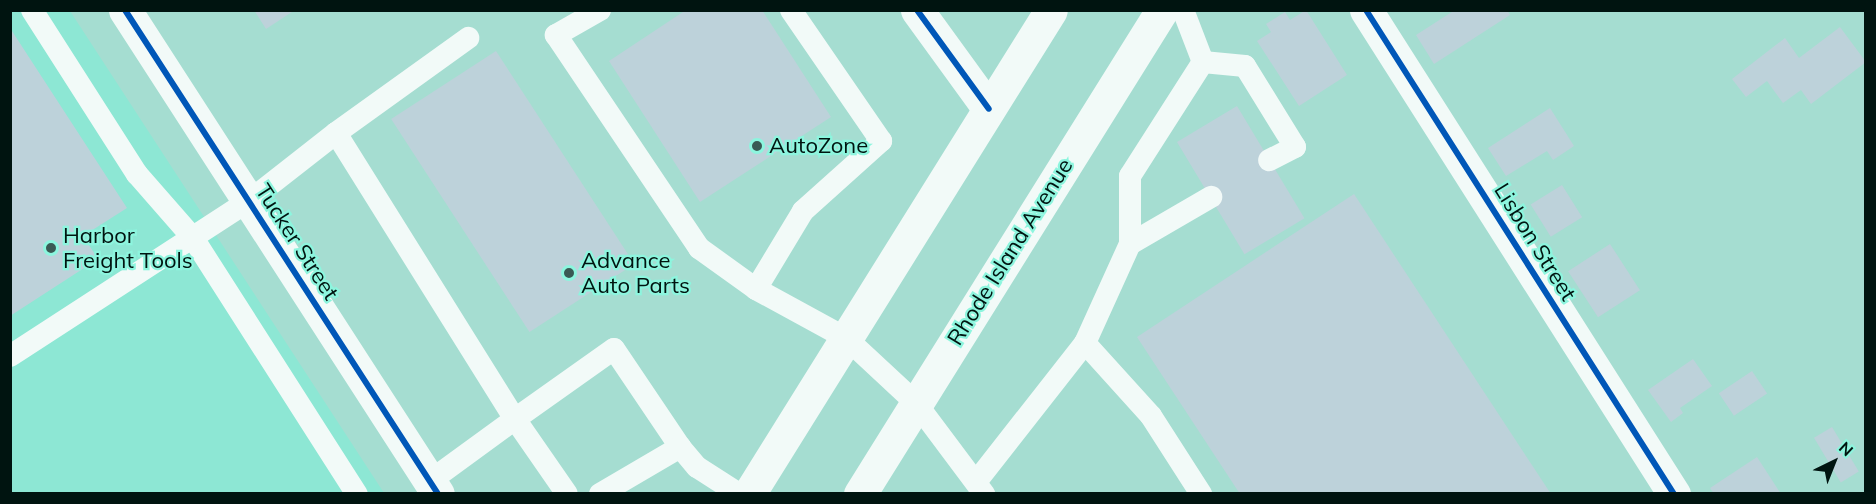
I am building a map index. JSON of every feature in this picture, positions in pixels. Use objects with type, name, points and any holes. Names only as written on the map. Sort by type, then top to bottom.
[{"type":"street","name":"Tucker Street","points":[[125,10],[434,487]]},
{"type":"street","points":[[917,10],[989,109]]},
{"type":"street","points":[[749,494],[1051,10]]},
{"type":"street","name":"Rhode Island Avenue","points":[[860,494],[1162,10]]},
{"type":"street","name":"Lisbon Street","points":[[1366,10],[1674,494]]},
{"type":"lane","points":[[32,10],[137,174],[193,238],[357,494]]},
{"type":"lane","points":[[600,10],[556,35],[699,249],[756,289],[846,338],[916,403],[980,488],[1085,342],[1130,244],[1130,176],[1203,62]]},
{"type":"lane","points":[[756,289],[803,211],[881,141],[791,10]]},
{"type":"lane","points":[[1183,10],[1203,62]]},
{"type":"lane","points":[[10,356],[249,201],[336,133],[468,38]]},
{"type":"lane","points":[[1203,62],[1245,66],[1295,147],[1269,160]]},
{"type":"lane","points":[[336,133],[515,419],[567,494]]},
{"type":"lane","points":[[1130,244],[1211,197]]},
{"type":"lane","points":[[1085,342],[1151,416],[1201,494]]},
{"type":"lane","points":[[434,487],[515,419],[614,350],[680,447],[698,467],[739,494]]},
{"type":"lane","points":[[600,494],[680,447]]},
{"type":"shaded area","points":[[10,11],[70,11],[384,493],[11,493]]},
{"type":"building","points":[[254,10],[295,10],[266,29]]},
{"type":"building","points":[[686,10],[762,10],[831,117],[700,202],[609,61]]},
{"type":"building","points":[[1306,10],[1347,75],[1299,106],[1257,41],[1271,32],[1266,24],[1285,12],[1290,20]]},
{"type":"building","points":[[1455,10],[1507,10],[1510,15],[1434,64],[1416,35]]},
{"type":"building","points":[[1840,27],[1866,62],[1811,104],[1801,90],[1783,103],[1767,81],[1746,97],[1732,79],[1785,38],[1799,58]]},
{"type":"building","points":[[10,28],[127,208],[83,236],[98,259],[10,316]]},
{"type":"building","points":[[496,51],[634,264],[530,332],[391,119]]},
{"type":"building","points":[[1237,106],[1304,218],[1244,254],[1177,142]]},
{"type":"building","points":[[1550,108],[1574,146],[1553,160],[1547,151],[1506,176],[1488,148]]},
{"type":"building","points":[[1562,185],[1582,217],[1551,237],[1531,205]]},
{"type":"building","points":[[1354,194],[1551,494],[1240,494],[1137,337]]},
{"type":"building","points":[[1610,244],[1640,290],[1598,317],[1568,271]]},
{"type":"building","points":[[1693,359],[1712,386],[1680,408],[1683,413],[1671,422],[1648,390]]},
{"type":"building","points":[[1752,371],[1767,393],[1734,416],[1719,393]]},
{"type":"building","points":[[1832,427],[1859,472],[1841,482],[1814,438]]},
{"type":"building","points":[[1757,457],[1781,494],[1714,494],[1710,488]]},
{"type":"cycle path","points":[[125,10],[438,494]]},
{"type":"cycle path","points":[[917,10],[989,109]]},
{"type":"cycle path","points":[[1366,10],[1674,494]]},
{"type":"place","name":"AutoZone","points":[[757,146]]},
{"type":"place","name":"Harbor Freight Tools","points":[[51,248]]},
{"type":"place","name":"Advance Auto Parts","points":[[569,273]]}]
